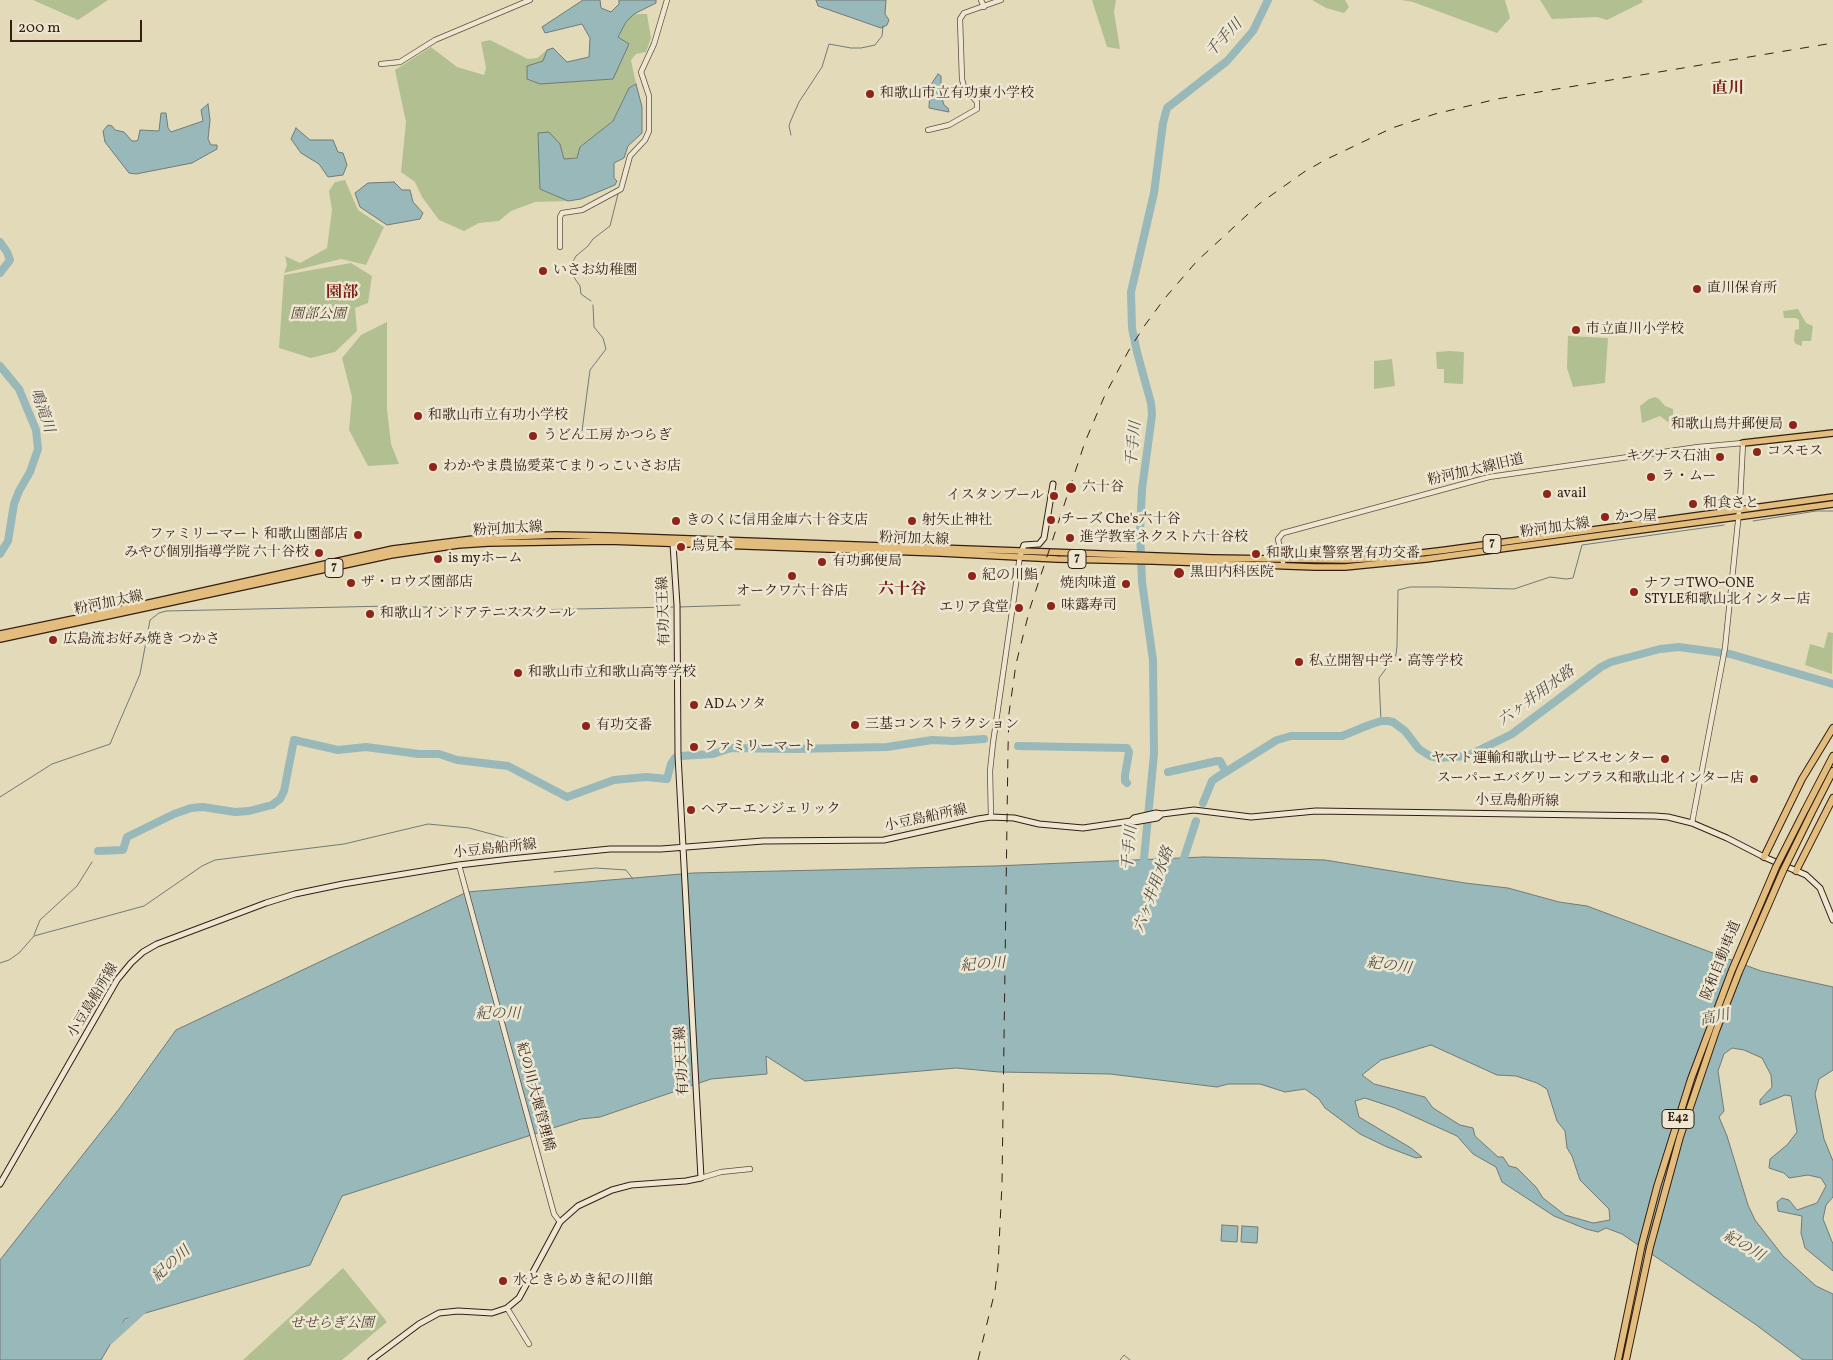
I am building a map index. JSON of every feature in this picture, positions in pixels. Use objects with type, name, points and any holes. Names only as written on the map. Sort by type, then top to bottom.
[{"type":"highway","points":[[1764,858],[1802,779],[1833,728]]},
{"type":"highway","name":"阪和自動車道","points":[[1618,1360],[1642,1244],[1673,1135],[1709,1027],[1767,888],[1780,869],[1833,756]]},
{"type":"highway","name":"阪和自動車道","points":[[1808,812],[1833,771]]},
{"type":"highway","points":[[1796,871],[1833,798]]},
{"type":"highway","name":"阪和自動車道","points":[[1626,1360],[1650,1247],[1680,1137],[1738,972],[1773,893],[1780,869]]},
{"type":"main road","points":[[1743,443],[1833,433]]},
{"type":"main road","points":[[1020,554],[1024,545],[1040,544],[1044,538],[1053,484]]},
{"type":"main road","name":"粉河加太線","points":[[0,634],[393,549],[453,540],[555,535],[671,541],[1283,563],[1335,567],[1383,564],[1739,513],[1833,497]]},
{"type":"main road","name":"粉河加太線","points":[[1739,513],[1833,504]]},
{"type":"main road","name":"粉河加太線","points":[[0,639],[382,557],[432,549],[496,542],[557,540],[671,541]]},
{"type":"main road","name":"有功天王線","points":[[671,541],[678,638],[677,735],[701,1178]]},
{"type":"main road","name":"小豆島船所線","points":[[0,1184],[117,980],[143,952],[175,936],[295,894],[459,865],[610,849],[684,849],[763,841],[884,840],[978,819],[991,818],[1014,818],[1039,824],[1083,828],[1194,810],[1251,817],[1316,811],[1655,816],[1692,823],[1806,876],[1820,888],[1833,920]]},
{"type":"main road","points":[[371,1360],[419,1324],[438,1313],[458,1311],[492,1313],[507,1308],[518,1298],[560,1222],[578,1206],[592,1198],[621,1187],[641,1183],[686,1181],[701,1178]]},
{"type":"street","points":[[381,64],[400,62],[436,40],[530,0]]},
{"type":"street","points":[[560,247],[560,217],[562,213],[582,210],[621,189],[630,156],[645,140],[649,132],[649,96],[641,72],[654,44],[667,0]]},
{"type":"street","points":[[981,0],[984,7]]},
{"type":"street","points":[[928,130],[949,125],[977,109],[977,102],[964,87],[962,79],[960,19],[964,13],[1001,0]]},
{"type":"street","points":[[1692,823],[1724,656],[1739,513],[1743,443]]},
{"type":"street","name":"粉河加太線旧道","points":[[1283,563],[1278,539],[1283,533],[1489,477],[1698,447],[1743,443]]},
{"type":"street","points":[[991,818],[990,771],[993,743],[1020,554]]},
{"type":"street","name":"紀の川大堰管理橋","points":[[459,865],[554,1214],[560,1222]]},
{"type":"street","points":[[701,1178],[721,1172],[750,1169]]},
{"type":"street","points":[[507,1308],[529,1344]]},
{"type":"green space","points":[[33,0],[108,0],[78,20]]},
{"type":"green space","points":[[1092,0],[1116,0],[1114,12],[1120,49],[1107,47]]},
{"type":"green space","points":[[1312,0],[1345,0],[1349,7],[1344,13],[1326,8]]},
{"type":"green space","points":[[1401,0],[1505,0],[1510,18],[1497,33],[1413,2]]},
{"type":"green space","points":[[1540,0],[1642,0],[1643,2],[1607,20],[1597,17],[1552,19]]},
{"type":"green space","points":[[634,14],[647,14],[651,38],[646,52],[636,54],[631,60],[636,84],[629,88],[613,121],[580,147],[577,158],[564,159],[560,144],[538,133],[540,189],[568,201],[535,202],[511,211],[499,221],[479,223],[464,231],[439,220],[422,197],[415,182],[401,172],[406,122],[395,70],[431,47],[457,67],[484,75],[486,68],[481,42],[490,40],[528,59],[537,58],[547,50],[543,61],[527,79],[629,44],[618,37],[626,22]]},
{"type":"green space","points":[[345,180],[358,210],[384,227],[366,265],[341,259],[284,273],[287,265],[285,256],[300,263],[327,248],[332,210],[329,191],[335,182]]},
{"type":"green space","name":"園部公園","points":[[351,263],[372,276],[368,303],[355,308],[357,331],[335,352],[311,358],[279,348],[284,275]]},
{"type":"green space","points":[[1798,309],[1806,323],[1813,326],[1811,341],[1802,341],[1802,346],[1794,341],[1795,330],[1799,329],[1799,320],[1796,318],[1784,318],[1783,311]]},
{"type":"green space","points":[[387,322],[387,409],[391,444],[399,464],[368,466],[349,430],[352,397],[342,358],[361,335]]},
{"type":"green space","points":[[1568,336],[1608,338],[1605,383],[1573,387],[1567,368]]},
{"type":"green space","points":[[1436,352],[1464,352],[1463,384],[1444,383],[1444,369],[1437,369]]},
{"type":"green space","points":[[1392,359],[1395,386],[1374,389],[1374,361]]},
{"type":"green space","points":[[1655,397],[1665,406],[1673,409],[1673,417],[1668,422],[1660,416],[1642,423],[1640,406]]},
{"type":"green space","points":[[1828,632],[1833,633],[1832,674],[1805,665],[1810,644],[1824,648]]},
{"type":"green space","name":"せせらぎ公園","points":[[343,1268],[387,1322],[342,1360],[243,1360]]},
{"type":"water","points":[[583,0],[600,0],[601,8],[611,12],[619,4],[619,0],[656,0],[656,3],[634,14],[626,22],[618,37],[629,44],[613,79],[540,84],[527,79],[527,66],[543,61],[547,50],[553,48],[567,62],[589,57],[590,38],[582,24],[545,33],[542,27]]},
{"type":"water","points":[[816,0],[886,0],[885,14],[889,20],[887,25],[881,28],[818,6]]},
{"type":"water","points":[[938,74],[941,76],[941,95],[944,105],[948,108],[949,112],[929,108],[930,86]]},
{"type":"water","points":[[636,84],[642,107],[642,133],[628,146],[624,158],[614,163],[614,178],[617,181],[615,185],[581,199],[568,201],[540,189],[538,133],[549,132],[560,144],[564,159],[577,158],[580,147],[613,121],[629,88]]},
{"type":"water","points":[[208,104],[210,120],[208,139],[211,145],[217,145],[217,149],[192,163],[136,174],[129,173],[105,142],[103,131],[108,125],[112,126],[115,130],[124,132],[132,141],[136,141],[138,140],[140,130],[159,131],[161,113],[166,113],[168,128],[171,132],[203,121],[201,110]]},
{"type":"water","points":[[296,128],[310,140],[333,140],[338,152],[343,153],[347,165],[343,175],[328,177],[319,164],[301,153],[291,139]]},
{"type":"water","points":[[394,182],[402,190],[410,190],[413,202],[423,213],[420,219],[387,225],[360,207],[355,193],[368,183]]},
{"type":"water","name":"紀の川","points":[[1204,857],[1325,860],[1465,883],[1508,888],[1559,902],[1587,906],[1761,971],[1833,987],[1833,1070],[1819,1079],[1815,1094],[1824,1139],[1833,1161],[1833,1197],[1826,1205],[1823,1219],[1833,1244],[1833,1271],[1805,1248],[1801,1233],[1802,1216],[1778,1211],[1777,1202],[1782,1198],[1789,1200],[1797,1210],[1817,1203],[1826,1186],[1821,1178],[1808,1175],[1789,1178],[1784,1173],[1769,1168],[1770,1159],[1787,1145],[1797,1132],[1791,1096],[1785,1095],[1760,1105],[1760,1100],[1772,1087],[1771,1075],[1762,1058],[1744,1050],[1732,1048],[1724,1054],[1718,1071],[1724,1111],[1719,1117],[1727,1136],[1748,1205],[1755,1220],[1783,1256],[1816,1286],[1833,1294],[1833,1360],[1803,1360],[1755,1324],[1622,1234],[1606,1228],[1598,1232],[1586,1229],[1554,1216],[1502,1182],[1496,1167],[1473,1154],[1457,1136],[1395,1108],[1365,1098],[1355,1101],[1359,1117],[1411,1148],[1422,1157],[1416,1158],[1360,1134],[1325,1108],[1319,1099],[1305,1089],[1285,1092],[1260,1084],[1228,1084],[1217,1087],[1110,1074],[999,1072],[956,1068],[805,1081],[766,1056],[767,1074],[711,1079],[600,1117],[581,1119],[342,1196],[310,1265],[125,1319],[101,1360],[0,1360],[0,1260],[119,1109],[176,1030],[467,892],[693,873],[995,866]],"holes":[[[1431,1045],[1497,1075],[1516,1076],[1537,1083],[1547,1089],[1557,1121],[1565,1131],[1567,1148],[1572,1156],[1580,1180],[1609,1209],[1610,1220],[1593,1223],[1565,1215],[1543,1198],[1536,1187],[1517,1168],[1509,1166],[1503,1157],[1498,1157],[1475,1136],[1473,1128],[1460,1125],[1433,1108],[1425,1097],[1374,1084],[1362,1075],[1381,1060]]]},
{"type":"water","points":[[1222,1225],[1238,1226],[1237,1242],[1221,1241]]},
{"type":"water","points":[[1242,1226],[1258,1227],[1257,1243],[1241,1242]]},
{"type":"waterway","name":"千手川","points":[[1143,869],[1154,754],[1153,660],[1142,582],[1140,531],[1142,489],[1152,415],[1151,403],[1132,328],[1131,292],[1154,193],[1163,123],[1167,108],[1227,61],[1253,31],[1268,0]]},
{"type":"waterway","points":[[791,135],[789,126],[791,120],[799,102],[822,67],[829,44],[851,48],[875,45],[882,36],[883,26]]},
{"type":"waterway","points":[[571,265],[576,256],[610,226],[618,194]]},
{"type":"waterway","name":"鳴滝川","points":[[0,242],[10,260],[0,273]]},
{"type":"waterway","points":[[571,273],[580,286],[581,294],[591,301]]},
{"type":"waterway","points":[[582,431],[590,370],[606,349],[603,338],[594,327],[593,305]]},
{"type":"waterway","name":"鳴滝川","points":[[0,366],[19,389],[36,430],[38,449],[30,472],[14,504],[8,541],[0,554]]},
{"type":"waterway","points":[[1753,521],[1816,511],[1833,511]]},
{"type":"waterway","points":[[1381,721],[1379,678],[1396,655],[1398,590],[1410,587],[1514,589],[1550,577],[1573,578],[1582,545],[1724,525]]},
{"type":"waterway","points":[[679,607],[740,605]]},
{"type":"waterway","points":[[0,797],[52,764],[110,744],[140,674],[150,620],[159,613],[166,611],[388,606],[528,610],[673,607]]},
{"type":"waterway","name":"六ヶ井用水路","points":[[1203,803],[1212,781],[1277,740],[1291,736],[1342,736],[1381,721],[1388,721],[1393,722],[1405,731],[1419,749],[1430,756],[1438,758],[1467,756],[1512,734],[1601,667],[1611,662],[1660,649],[1679,647],[1730,654],[1833,684]]},
{"type":"waterway","points":[[681,756],[713,754],[731,748],[887,747],[932,740],[984,739]]},
{"type":"waterway","points":[[98,851],[123,850],[127,837],[174,814],[191,808],[203,807],[235,812],[249,811],[272,805],[280,799],[284,791],[294,740],[338,750],[366,747],[419,754],[439,754],[457,760],[508,766],[567,797],[614,780],[646,777],[667,779],[671,764],[675,758]]},
{"type":"waterway","points":[[1018,746],[1127,748],[1129,752],[1125,775],[1127,783]]},
{"type":"waterway","points":[[1168,772],[1217,761],[1220,761],[1226,772]]},
{"type":"waterway","name":"六ヶ井用水路","points":[[1181,867],[1196,821]]},
{"type":"waterway","points":[[0,963],[9,960],[19,953],[34,936],[144,906],[202,866],[215,860],[344,844],[428,824],[469,828],[525,843]]},
{"type":"waterway","points":[[34,935],[40,920],[77,886],[92,862]]},
{"type":"waterway","points":[[554,872],[596,868],[626,870],[633,879]]},
{"type":"waterway","name":"紀の川","points":[[110,1340],[144,1309]]},
{"type":"waterway","points":[[1120,1360],[1124,1355],[1130,1360]]},
{"type":"railway","points":[[978,1360],[995,1291],[998,1266],[1002,1184],[1009,713],[1016,664],[1030,608],[1085,442],[1105,395],[1145,325],[1165,298],[1197,261],[1259,204],[1304,172],[1392,128],[1435,114],[1497,99],[1833,43]]},
{"type":"place","name":"和歌山市立有功東小学校","points":[[870,94]]},
{"type":"place","name":"いさお幼稚園","points":[[543,271]]},
{"type":"place","name":"直川保育所","points":[[1697,289]]},
{"type":"place","name":"市立直川小学校","points":[[1576,330]]},
{"type":"place","name":"和歌山市立有功小学校","points":[[418,416]]},
{"type":"place","name":"和歌山鳥井郵便局","points":[[1793,425]]},
{"type":"place","name":"うどん工房 かつらぎ","points":[[533,436]]},
{"type":"place","name":"コスモス","points":[[1757,452]]},
{"type":"place","name":"キグナス石油","points":[[1720,457]]},
{"type":"place","name":"わかやま農協愛菜てまりっこいさお店","points":[[433,467]]},
{"type":"place","name":"ラ・ムー","points":[[1651,477]]},
{"type":"place","name":"六十谷","points":[[1071,488]]},
{"type":"place","name":"avail","points":[[1547,494]]},
{"type":"place","name":"イスタンブール","points":[[1054,496]]},
{"type":"place","name":"和食さと","points":[[1693,504]]},
{"type":"place","name":"かつ屋","points":[[1605,517]]},
{"type":"place","name":"チーズ Che's六十谷","points":[[1051,520]]},
{"type":"place","name":"きのくに信用金庫六十谷支店","points":[[676,521]]},
{"type":"place","name":"射矢止神社","points":[[912,521]]},
{"type":"place","name":"ファミリーマート 和歌山園部店","points":[[358,535]]},
{"type":"place","name":"進学教室ネクスト六十谷校","points":[[1070,538]]},
{"type":"place","name":"鳥見本","points":[[681,547]]},
{"type":"place","name":"みやび個別指導学院 六十谷校","points":[[319,553]]},
{"type":"place","name":"和歌山東警察署有功交番","points":[[1256,554]]},
{"type":"place","name":"is myホーム","points":[[438,559]]},
{"type":"place","name":"有功郵便局","points":[[822,562]]},
{"type":"place","name":"黒田内科医院","points":[[1179,573]]},
{"type":"place","name":"オークワ六十谷店","points":[[792,576]]},
{"type":"place","name":"紀の川鮨","points":[[972,576]]},
{"type":"place","name":"ザ・ロウズ園部店","points":[[351,583]]},
{"type":"place","name":"焼肉味道","points":[[1126,584]]},
{"type":"place","name":"ナフコTWOｰONE STYLE和歌山北インター店","points":[[1634,592]]},
{"type":"place","name":"味露寿司","points":[[1051,606]]},
{"type":"place","name":"エリア食堂","points":[[1019,608]]},
{"type":"place","name":"和歌山インドアテニススクール","points":[[370,614]]},
{"type":"place","name":"広島流お好み焼き つかさ","points":[[53,640]]},
{"type":"place","name":"私立開智中学・高等学校","points":[[1299,662]]},
{"type":"place","name":"和歌山市立和歌山高等学校","points":[[518,673]]},
{"type":"place","name":"ADムソタ","points":[[694,705]]},
{"type":"place","name":"三基コンストラクション","points":[[855,725]]},
{"type":"place","name":"有功交番","points":[[586,726]]},
{"type":"place","name":"ファミリーマート","points":[[694,747]]},
{"type":"place","name":"ヤマト運輸和歌山サービスセンター","points":[[1665,759]]},
{"type":"place","name":"スーパーエバグリーンプラス和歌山北インター店","points":[[1754,779]]},
{"type":"place","name":"ヘアーエンジェリック","points":[[691,810]]},
{"type":"place","name":"水ときらめき紀の川館","points":[[503,1281]]},
{"type":"district","name":"直川","points":[[1728,90]]},
{"type":"district","name":"園部","points":[[342,294]]},
{"type":"district","name":"六十谷","points":[[902,591]]},
{"type":"water label","name":"高川","points":[[1715,1019]]}]
